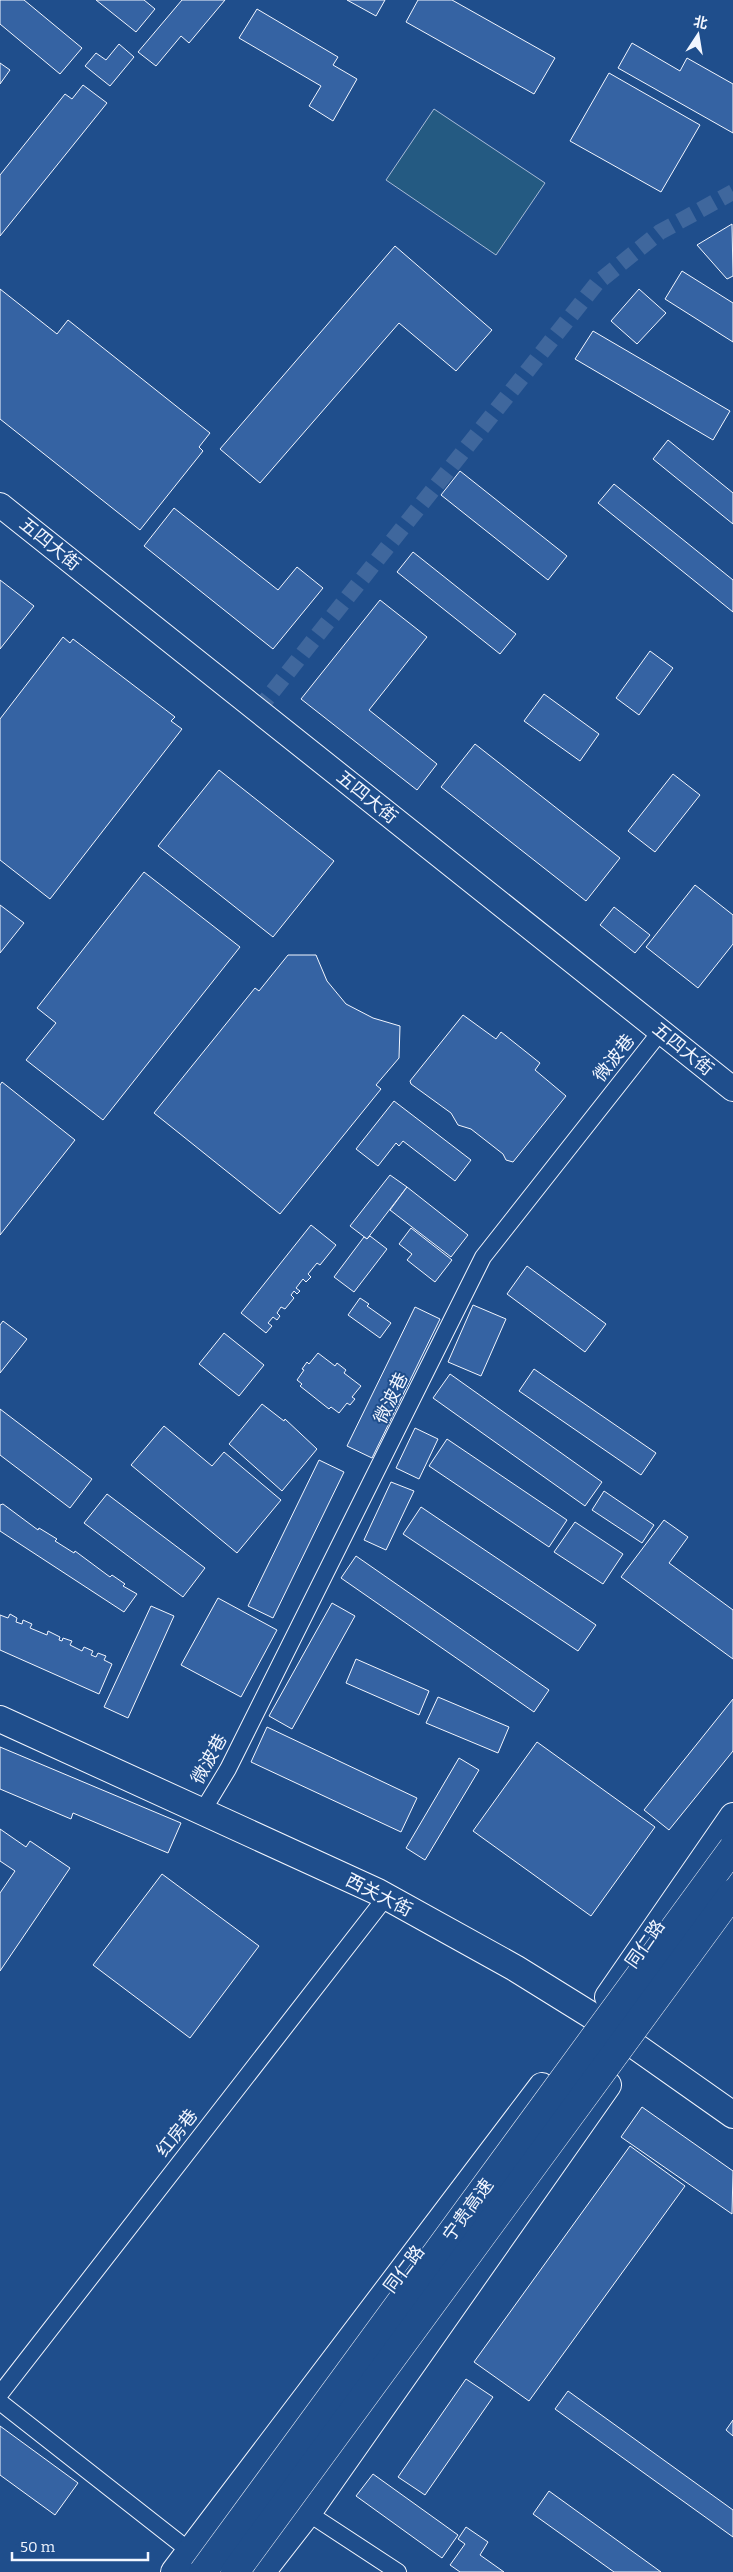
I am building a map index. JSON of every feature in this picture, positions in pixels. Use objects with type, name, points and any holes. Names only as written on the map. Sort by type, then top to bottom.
[{"type":"highway","name":"宁贵高速","points":[[197,2562],[733,1848]]},
{"type":"highway","name":"宁贵高速","points":[[235,2572],[733,1893]]},
{"type":"main road","name":"五四大街","points":[[0,505],[733,1089]]},
{"type":"main road","name":"西关大街","points":[[0,1719],[386,1897],[515,1968],[594,2017],[733,2114]]},
{"type":"main road","name":"同仁路","points":[[174,2572],[197,2562],[594,2017],[733,1816]]},
{"type":"main road","points":[[262,2572],[308,2513],[636,2045],[733,1915]]},
{"type":"street","name":"微波巷","points":[[202,1812],[228,1769],[483,1257],[661,1031]]},
{"type":"street","name":"红房巷","points":[[0,2394],[386,1897]]},
{"type":"street","points":[[0,2402],[197,2562]]},
{"type":"street","points":[[308,2513],[398,2572]]},
{"type":"shaded area","points":[[434,109],[545,183],[496,255],[386,180]]},
{"type":"building","points":[[0,0],[24,0],[82,48],[60,74],[0,24]]},
{"type":"building","points":[[96,0],[144,0],[155,9],[136,32]]},
{"type":"building","points":[[182,0],[225,0],[189,43],[181,36],[156,66],[138,52]]},
{"type":"building","points":[[347,0],[385,0],[376,16]]},
{"type":"building","points":[[418,0],[452,0],[555,58],[534,94],[406,22]]},
{"type":"building","points":[[257,9],[338,57],[333,65],[357,79],[333,121],[309,106],[321,86],[239,38]]},
{"type":"building","points":[[632,43],[680,71],[687,58],[733,84],[733,133],[618,68]]},
{"type":"building","points":[[119,44],[134,57],[110,86],[85,66],[96,53],[106,60]]},
{"type":"building","points":[[0,63],[10,70],[0,84]]},
{"type":"building","points":[[609,73],[700,125],[661,192],[570,141]]},
{"type":"building","points":[[83,85],[107,103],[0,236],[0,175],[65,94],[72,99]]},
{"type":"building","points":[[732,224],[733,276],[727,279],[697,245]]},
{"type":"building","points":[[395,246],[492,330],[456,371],[399,323],[260,483],[220,449]]},
{"type":"building","points":[[682,271],[733,303],[733,342],[665,299]]},
{"type":"building","points":[[0,289],[57,334],[68,320],[210,433],[199,447],[203,451],[140,530],[0,419]]},
{"type":"building","points":[[639,289],[666,313],[637,344],[611,321]]},
{"type":"building","points":[[593,331],[730,411],[713,440],[575,359]]},
{"type":"building","points":[[668,440],[733,493],[733,524],[653,459]]},
{"type":"building","points":[[460,471],[567,556],[548,580],[441,495]]},
{"type":"building","points":[[614,484],[733,580],[733,612],[598,503]]},
{"type":"building","points":[[174,508],[278,590],[297,567],[323,588],[273,649],[144,546]]},
{"type":"building","points":[[413,552],[516,634],[500,654],[397,572]]},
{"type":"building","points":[[0,580],[34,606],[0,649]]},
{"type":"building","points":[[380,600],[427,637],[369,710],[437,764],[417,790],[301,699]]},
{"type":"building","points":[[63,637],[70,643],[73,639],[175,717],[171,721],[182,729],[50,899],[0,860],[0,719]]},
{"type":"building","points":[[650,651],[673,668],[639,715],[616,698]]},
{"type":"building","points":[[544,694],[599,734],[580,761],[524,721]]},
{"type":"building","points":[[475,744],[620,858],[586,901],[441,787]]},
{"type":"building","points":[[219,770],[334,861],[273,937],[158,846]]},
{"type":"building","points":[[673,774],[700,795],[655,852],[628,831]]},
{"type":"building","points":[[144,872],[240,947],[103,1120],[26,1060],[56,1023],[37,1008]]},
{"type":"building","points":[[695,885],[733,915],[733,944],[698,988],[646,947]]},
{"type":"building","points":[[0,905],[24,923],[0,953]]},
{"type":"building","points":[[614,907],[650,935],[635,953],[600,925]]},
{"type":"building","points":[[288,955],[316,955],[327,981],[346,1004],[373,1018],[400,1026],[399,1058],[376,1085],[381,1089],[280,1214],[154,1113],[255,988],[259,991]]},
{"type":"building","points":[[463,1015],[496,1039],[501,1032],[540,1063],[535,1070],[566,1096],[513,1162],[506,1160],[503,1154],[471,1129],[458,1125],[451,1113],[411,1084],[410,1081]]},
{"type":"building","points":[[2,1082],[75,1140],[0,1235],[0,1085]]},
{"type":"building","points":[[394,1101],[471,1160],[455,1181],[403,1141],[399,1146],[396,1143],[378,1166],[356,1149]]},
{"type":"building","points":[[390,1175],[407,1187],[367,1239],[350,1226]]},
{"type":"building","points":[[407,1187],[468,1235],[451,1257],[390,1210]]},
{"type":"building","points":[[311,1225],[336,1245],[320,1265],[317,1263],[308,1274],[311,1277],[306,1282],[303,1279],[296,1288],[300,1291],[297,1294],[294,1291],[291,1295],[294,1298],[285,1309],[281,1307],[277,1313],[280,1316],[277,1320],[273,1317],[268,1323],[272,1326],[266,1333],[241,1313]]},
{"type":"building","points":[[411,1228],[452,1260],[435,1282],[407,1260],[412,1254],[399,1244]]},
{"type":"building","points":[[370,1236],[387,1249],[354,1292],[334,1277],[364,1237],[367,1239]]},
{"type":"building","points":[[527,1266],[606,1324],[585,1352],[507,1294]]},
{"type":"building","points":[[360,1298],[369,1304],[367,1306],[391,1323],[380,1338],[348,1315]]},
{"type":"building","points":[[473,1305],[506,1319],[481,1376],[448,1362]]},
{"type":"building","points":[[415,1307],[440,1319],[372,1458],[347,1446]]},
{"type":"building","points":[[3,1321],[27,1339],[0,1373],[0,1325]]},
{"type":"building","points":[[224,1333],[264,1365],[239,1396],[199,1364]]},
{"type":"building","points":[[318,1353],[335,1366],[337,1363],[346,1370],[344,1373],[361,1386],[352,1397],[355,1399],[350,1405],[347,1403],[339,1413],[331,1407],[329,1409],[300,1386],[302,1384],[297,1380],[307,1362],[309,1364]]},
{"type":"building","points":[[534,1369],[656,1453],[641,1475],[519,1391]]},
{"type":"building","points":[[450,1374],[602,1482],[585,1506],[433,1398]]},
{"type":"building","points":[[262,1404],[284,1421],[285,1419],[317,1449],[282,1491],[229,1444]]},
{"type":"building","points":[[0,1409],[92,1479],[70,1508],[0,1455]]},
{"type":"building","points":[[164,1426],[212,1466],[224,1452],[281,1500],[237,1553],[131,1465]]},
{"type":"building","points":[[415,1428],[438,1439],[419,1479],[396,1468]]},
{"type":"building","points":[[447,1439],[567,1520],[549,1547],[429,1466]]},
{"type":"building","points":[[319,1460],[344,1472],[273,1618],[248,1606]]},
{"type":"building","points":[[391,1482],[414,1491],[386,1550],[364,1540]]},
{"type":"building","points":[[604,1491],[654,1525],[642,1543],[592,1510]]},
{"type":"building","points":[[107,1494],[205,1568],[183,1597],[84,1523]]},
{"type":"building","points":[[3,1504],[38,1530],[39,1528],[57,1539],[55,1541],[74,1553],[75,1551],[137,1594],[124,1612],[0,1531],[0,1505]]},
{"type":"building","points":[[421,1507],[596,1625],[578,1651],[403,1534]]},
{"type":"building","points":[[664,1520],[688,1537],[669,1563],[733,1610],[733,1659],[621,1577]]},
{"type":"building","points":[[575,1522],[623,1554],[603,1584],[554,1552]]},
{"type":"building","points":[[356,1556],[549,1690],[534,1712],[341,1578]]},
{"type":"building","points":[[218,1598],[277,1630],[241,1697],[181,1665]]},
{"type":"building","points":[[332,1603],[355,1616],[292,1729],[269,1716]]},
{"type":"building","points":[[151,1606],[174,1616],[128,1718],[104,1707]]},
{"type":"building","points":[[10,1614],[17,1618],[16,1622],[22,1624],[23,1620],[32,1624],[30,1628],[47,1635],[48,1631],[60,1637],[59,1640],[62,1641],[63,1638],[72,1641],[70,1645],[82,1651],[84,1647],[93,1651],[91,1655],[96,1657],[98,1653],[106,1656],[104,1660],[112,1664],[99,1694],[0,1650],[0,1615],[8,1618]]},
{"type":"building","points":[[356,1659],[429,1691],[419,1715],[346,1683]]},
{"type":"building","points":[[438,1697],[509,1727],[498,1753],[426,1723]]},
{"type":"building","points":[[733,1699],[733,1751],[669,1830],[644,1810]]},
{"type":"building","points":[[267,1727],[417,1798],[401,1832],[251,1762]]},
{"type":"building","points":[[537,1742],[655,1827],[591,1916],[473,1831]]},
{"type":"building","points":[[0,1747],[181,1823],[168,1853],[73,1813],[71,1819],[0,1789]]},
{"type":"building","points":[[459,1758],[479,1770],[425,1860],[406,1848]]},
{"type":"building","points":[[0,1829],[26,1847],[30,1841],[70,1868],[0,1971],[0,1893],[15,1871],[0,1861]]},
{"type":"building","points":[[162,1874],[259,1946],[190,2038],[93,1965]]},
{"type":"building","points":[[642,2107],[733,2171],[732,2214],[621,2137]]},
{"type":"building","points":[[630,2146],[685,2186],[529,2401],[474,2362]]},
{"type":"building","points":[[466,2379],[493,2397],[425,2495],[398,2477]]},
{"type":"building","points":[[568,2391],[733,2510],[733,2537],[555,2409]]},
{"type":"building","points":[[733,2420],[733,2436],[726,2430]]},
{"type":"building","points":[[0,2426],[78,2483],[55,2515],[0,2475]]},
{"type":"building","points":[[373,2474],[458,2535],[442,2558],[356,2496]]},
{"type":"building","points":[[549,2491],[661,2572],[614,2572],[533,2514]]},
{"type":"building","points":[[466,2527],[488,2542],[480,2555],[504,2572],[460,2572],[450,2565],[465,2544],[458,2539]]},
{"type":"tunnel","points":[[258,710],[597,283],[660,232],[733,192]]}]
